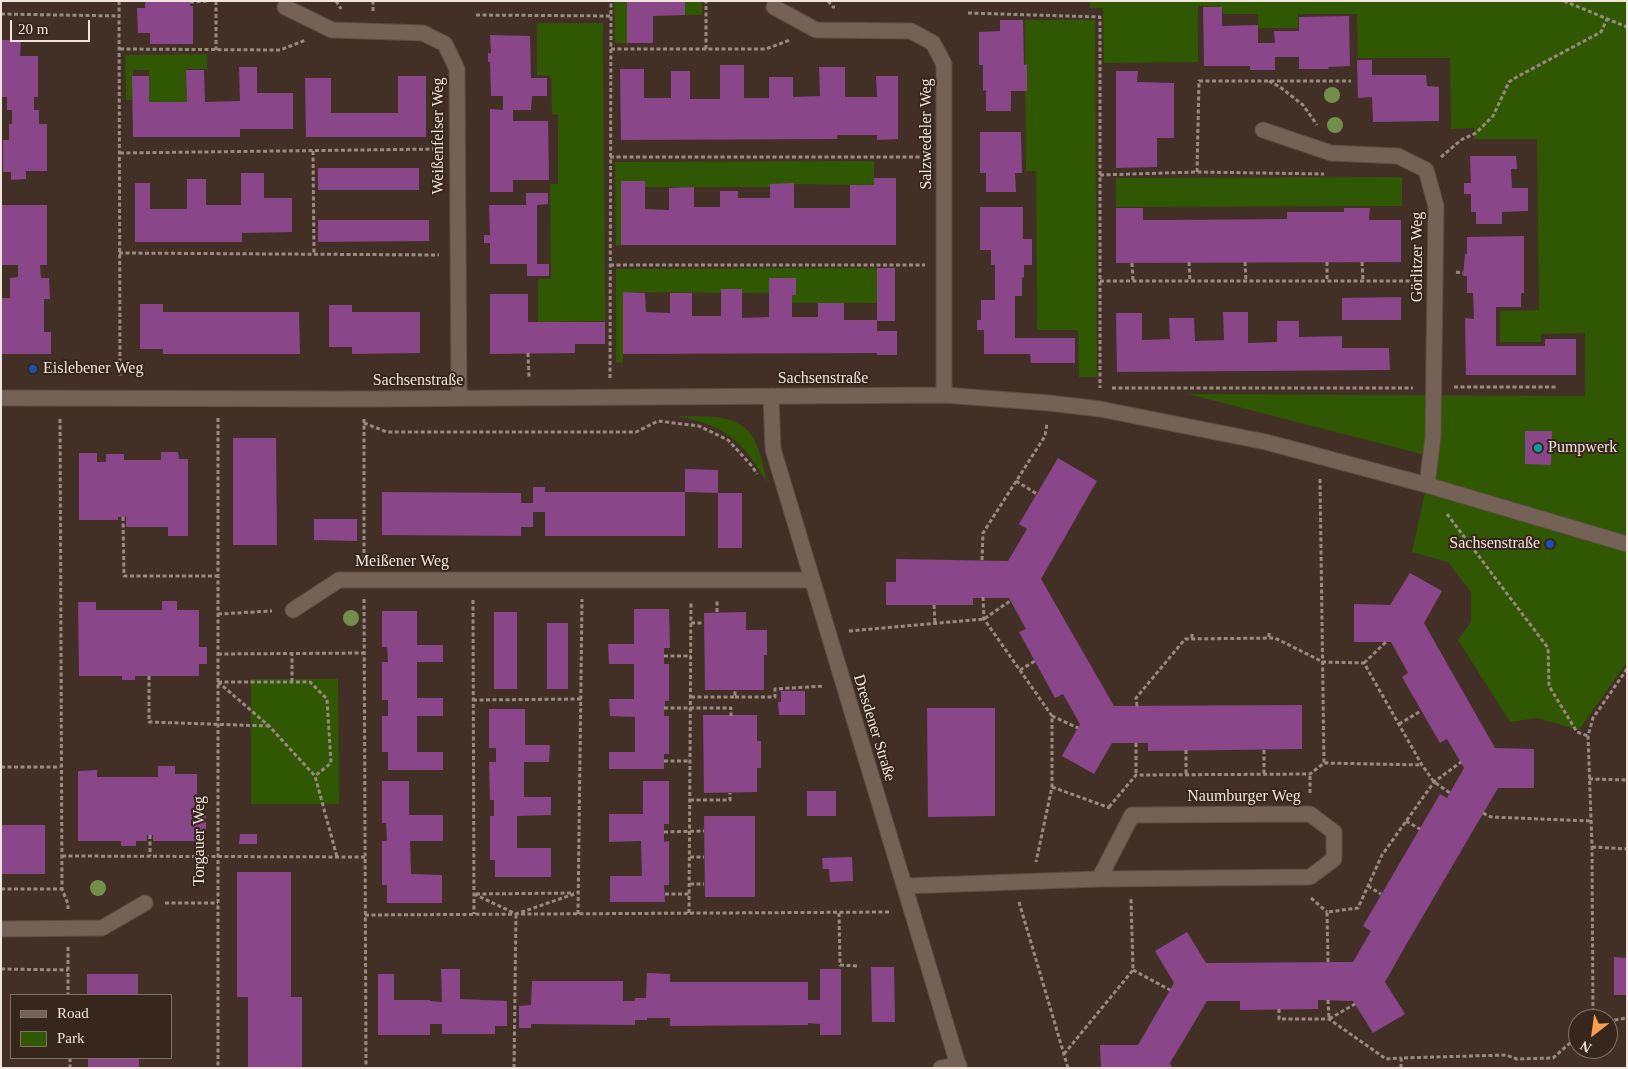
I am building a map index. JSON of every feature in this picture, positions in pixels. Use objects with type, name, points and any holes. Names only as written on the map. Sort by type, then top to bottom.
[{"type":"street","name":"Weißenfelser Weg","points":[[285,7],[332,30],[423,33],[445,44],[457,68],[459,398]]},
{"type":"street","name":"Salzwedeler Weg","points":[[774,7],[816,30],[911,31],[933,43],[944,64],[944,395]]},
{"type":"street","name":"Görlitzer Weg","points":[[1263,130],[1331,153],[1398,156],[1426,170],[1436,206],[1433,438],[1427,485]]},
{"type":"street","name":"Sachsenstraße","points":[[1,398],[944,395],[1049,402],[1100,409],[1266,442],[1427,485],[1627,544]]},
{"type":"street","name":"Dresdener Straße","points":[[771,396],[772,449],[959,1067]]},
{"type":"street","name":"Meißener Weg","points":[[293,610],[339,580],[812,580]]},
{"type":"street","name":"Naumburger Weg","points":[[904,886],[1099,879],[1310,877],[1334,859],[1334,832],[1310,814],[1132,815]]},
{"type":"street","points":[[1099,879],[1132,815]]},
{"type":"street","points":[[1,929],[102,928],[145,903]]},
{"type":"street","points":[[941,1068],[959,1067]]},
{"type":"path","points":[[120,1],[120,398]]},
{"type":"path","points":[[190,2],[209,1]]},
{"type":"path","points":[[216,1],[216,50]]},
{"type":"path","points":[[610,397],[611,1]]},
{"type":"path","points":[[706,1],[706,49]]},
{"type":"path","points":[[1564,1],[1627,27]]},
{"type":"path","points":[[968,13],[1100,16],[1100,409]]},
{"type":"path","points":[[1,14],[120,16]]},
{"type":"path","points":[[476,15],[611,16]]},
{"type":"path","points":[[1461,140],[1476,133],[1493,116],[1513,79],[1601,32],[1607,19]]},
{"type":"path","points":[[120,49],[280,50],[332,30]]},
{"type":"path","points":[[611,49],[766,49],[816,30]]},
{"type":"path","points":[[1197,172],[1199,81],[1351,81]]},
{"type":"path","points":[[1100,175],[1197,172],[1330,174],[1331,153],[1322,132],[1303,105],[1269,81]]},
{"type":"path","points":[[120,153],[457,149]]},
{"type":"path","points":[[314,151],[314,254]]},
{"type":"path","points":[[610,157],[944,157]]},
{"type":"path","points":[[119,253],[457,256]]},
{"type":"path","points":[[1189,262],[1190,281]]},
{"type":"path","points":[[1245,262],[1246,281]]},
{"type":"path","points":[[1327,262],[1327,281]]},
{"type":"path","points":[[1362,262],[1363,281]]},
{"type":"path","points":[[1132,263],[1133,281]]},
{"type":"path","points":[[610,266],[944,265]]},
{"type":"path","points":[[1100,281],[1435,281]]},
{"type":"path","points":[[1100,388],[1558,387]]},
{"type":"path","points":[[60,398],[60,767],[62,889],[68,904],[68,994]]},
{"type":"path","points":[[218,398],[218,614],[293,610]]},
{"type":"path","points":[[364,398],[366,1068]]},
{"type":"path","points":[[982,560],[983,533],[1045,436],[1049,402]]},
{"type":"path","points":[[364,423],[386,432],[636,432],[658,421],[698,426],[728,440],[752,466],[763,486],[784,488]]},
{"type":"path","points":[[1319,456],[1324,763]]},
{"type":"path","points":[[1016,481],[1037,494]]},
{"type":"path","points":[[1427,485],[1455,526],[1548,648],[1549,686],[1577,732],[1588,736]]},
{"type":"path","points":[[123,517],[124,576],[218,576]]},
{"type":"path","points":[[472,580],[474,914]]},
{"type":"path","points":[[578,914],[582,580]]},
{"type":"path","points":[[690,913],[691,580]]},
{"type":"path","points":[[983,597],[984,619],[1052,716],[1078,728]]},
{"type":"path","points":[[828,634],[984,619],[1010,601]]},
{"type":"path","points":[[717,602],[717,612]]},
{"type":"path","points":[[934,605],[935,623]]},
{"type":"path","name":"Torgauer Weg","points":[[218,614],[218,1068]]},
{"type":"path","points":[[691,623],[704,623]]},
{"type":"path","points":[[1269,633],[1269,638]]},
{"type":"path","points":[[1192,634],[1192,639]]},
{"type":"path","points":[[1137,706],[1136,698],[1185,639],[1276,638],[1323,662],[1364,663],[1386,642]]},
{"type":"path","points":[[218,654],[364,653]]},
{"type":"path","points":[[292,654],[292,682]]},
{"type":"path","points":[[664,656],[691,656]]},
{"type":"path","points":[[1020,670],[1035,662]]},
{"type":"path","points":[[1364,663],[1422,765],[1434,782],[1450,793]]},
{"type":"path","points":[[1592,1009],[1592,847],[1588,736],[1593,718],[1627,669]]},
{"type":"path","points":[[149,676],[149,722],[269,726]]},
{"type":"path","points":[[218,682],[269,726],[315,776],[337,857]]},
{"type":"path","points":[[218,682],[310,682],[327,700],[331,763],[315,776]]},
{"type":"path","points":[[691,697],[775,697],[775,689],[819,687],[842,682]]},
{"type":"path","points":[[735,697],[736,690]]},
{"type":"path","points":[[473,700],[581,699]]},
{"type":"path","points":[[664,708],[731,708],[730,716]]},
{"type":"path","points":[[1399,724],[1421,711]]},
{"type":"path","points":[[1032,882],[1052,787],[1052,716]]},
{"type":"path","points":[[1109,808],[1136,776],[1136,743]]},
{"type":"path","points":[[1186,750],[1186,775]]},
{"type":"path","points":[[1264,750],[1264,774]]},
{"type":"path","points":[[664,762],[690,761]]},
{"type":"path","points":[[1328,962],[1327,912],[1358,908],[1382,855],[1434,782],[1461,762]]},
{"type":"path","points":[[1136,776],[1310,774],[1324,763],[1422,765]]},
{"type":"path","points":[[1,767],[60,767]]},
{"type":"path","points":[[1589,779],[1627,780]]},
{"type":"path","points":[[1052,787],[1132,815]]},
{"type":"path","points":[[690,800],[730,800],[730,793]]},
{"type":"path","points":[[1483,813],[1491,817],[1591,821]]},
{"type":"path","points":[[1406,821],[1420,829]]},
{"type":"path","points":[[664,832],[704,831]]},
{"type":"path","points":[[150,835],[150,856]]},
{"type":"path","points":[[1592,847],[1627,849]]},
{"type":"path","points":[[62,856],[365,857]]},
{"type":"path","points":[[690,857],[704,857]]},
{"type":"path","points":[[1064,1054],[1133,970],[1131,879]]},
{"type":"path","points":[[1013,882],[1068,1068]]},
{"type":"path","points":[[690,884],[704,884]]},
{"type":"path","points":[[1368,886],[1382,894]]},
{"type":"path","points":[[1,889],[62,889]]},
{"type":"path","points":[[474,894],[578,893]]},
{"type":"path","points":[[474,894],[516,914],[578,893]]},
{"type":"path","points":[[665,894],[689,894]]},
{"type":"path","points":[[145,903],[218,903]]},
{"type":"path","points":[[839,912],[840,965],[857,966]]},
{"type":"path","points":[[365,915],[912,912]]},
{"type":"path","points":[[514,1068],[516,914]]},
{"type":"path","points":[[1,969],[68,970]]},
{"type":"path","points":[[1133,970],[1170,990]]},
{"type":"path","points":[[1328,1000],[1328,1019]]},
{"type":"path","points":[[1279,1009],[1279,1019],[1328,1019],[1355,1004]]},
{"type":"path","points":[[1328,1019],[1386,1059],[1506,1055],[1517,1059],[1553,1058],[1568,1045]]},
{"type":"path","points":[[1401,1058],[1401,1068]]},
{"type":"green space","points":[[614,1],[627,1],[627,43],[615,43]]},
{"type":"green space","points":[[685,1],[702,1],[702,15],[685,15]]},
{"type":"green space","points":[[1090,1],[1627,1],[1627,662],[1579,730],[1537,718],[1510,722],[1458,640],[1471,622],[1471,592],[1448,562],[1412,552],[1433,457],[1188,394],[1585,396],[1585,333],[1541,334],[1541,342],[1500,342],[1500,311],[1539,310],[1537,139],[1474,139],[1474,128],[1451,129],[1450,58],[1358,58],[1357,14],[1298,14],[1298,28],[1258,28],[1258,14],[1223,14],[1222,7],[1198,6],[1198,62],[1104,63],[1103,8],[1090,8]]},
{"type":"green space","points":[[1025,20],[1095,20],[1097,377],[1079,377],[1078,330],[1037,330],[1036,171],[1026,171]]},
{"type":"green space","points":[[537,23],[603,23],[605,321],[538,322],[538,279],[551,279],[550,184],[558,184],[558,115],[552,114],[551,76],[537,75]]},
{"type":"green space","points":[[207,54],[207,69],[186,69],[187,102],[149,102],[149,70],[133,70],[132,100],[126,100],[125,55]]},
{"type":"green space","points":[[874,161],[874,185],[770,184],[770,187],[645,187],[644,181],[621,181],[621,245],[616,246],[615,162]]},
{"type":"green space","points":[[1402,177],[1402,206],[1116,207],[1116,178]]},
{"type":"green space","points":[[877,268],[877,303],[792,303],[792,295],[796,294],[796,279],[769,293],[742,293],[742,289],[722,289],[722,293],[623,292],[623,363],[616,362],[616,269]]},
{"type":"green space","points":[[677,416],[724,418],[744,427],[757,446],[767,483],[749,456],[731,437],[709,425]]},
{"type":"green space","points":[[251,679],[338,679],[339,804],[251,804]]},
{"type":"building","points":[[145,1],[190,1],[190,6],[193,6],[193,44],[150,44],[150,33],[138,33],[137,8],[145,8]]},
{"type":"building","points":[[627,1],[685,1],[685,15],[653,16],[653,43],[627,43]]},
{"type":"building","points":[[1203,7],[1222,7],[1222,26],[1258,25],[1258,43],[1275,43],[1274,31],[1299,31],[1299,17],[1349,16],[1350,66],[1328,67],[1329,69],[1299,69],[1299,57],[1275,57],[1275,70],[1250,70],[1250,66],[1204,66]]},
{"type":"building","points":[[1000,20],[1023,20],[1024,65],[1027,64],[1027,91],[1011,91],[1011,111],[986,111],[986,90],[983,91],[983,65],[979,65],[979,32],[1000,31]]},
{"type":"building","points":[[490,35],[530,36],[531,78],[547,78],[547,96],[532,96],[531,110],[513,110],[513,121],[548,121],[549,180],[513,180],[513,192],[490,192],[490,109],[503,110],[503,96],[491,96],[490,62],[488,62],[488,53],[491,53]]},
{"type":"building","points":[[2,40],[21,40],[20,56],[38,56],[38,97],[34,97],[34,110],[39,110],[39,124],[47,124],[47,171],[26,171],[26,179],[11,180],[11,172],[3,172],[3,140],[9,140],[9,124],[12,124],[12,110],[7,110],[7,97],[2,97]]},
{"type":"building","points":[[1357,60],[1372,60],[1372,75],[1426,75],[1427,86],[1439,87],[1439,121],[1373,122],[1372,97],[1358,98]]},
{"type":"building","points":[[720,65],[744,65],[744,98],[769,98],[769,77],[793,77],[793,97],[820,96],[819,67],[845,67],[845,97],[877,97],[876,76],[898,76],[898,139],[877,140],[877,135],[837,135],[837,139],[621,140],[620,69],[644,69],[644,98],[671,98],[671,71],[690,71],[690,99],[720,99]]},
{"type":"building","points":[[239,67],[257,67],[257,93],[293,93],[293,129],[240,129],[240,137],[133,137],[132,76],[149,76],[149,102],[187,102],[186,70],[204,70],[205,102],[240,101]]},
{"type":"building","points":[[1116,71],[1138,71],[1137,82],[1174,83],[1174,138],[1157,138],[1157,167],[1116,168]]},
{"type":"building","points":[[398,76],[426,76],[426,137],[306,137],[305,78],[331,78],[331,113],[398,113]]},
{"type":"building","points":[[980,132],[1021,132],[1022,173],[1015,173],[1016,192],[986,192],[986,173],[980,173]]},
{"type":"building","points":[[1470,156],[1516,156],[1517,169],[1511,169],[1512,188],[1528,188],[1528,211],[1502,212],[1502,224],[1476,224],[1476,212],[1471,212],[1471,194],[1464,194],[1464,183],[1471,183]]},
{"type":"building","points":[[318,168],[419,168],[419,190],[318,190]]},
{"type":"building","points":[[241,173],[264,173],[264,198],[292,198],[292,232],[242,233],[242,242],[135,242],[135,183],[150,183],[150,209],[187,209],[187,179],[206,179],[206,205],[241,205]]},
{"type":"building","points":[[874,178],[896,178],[896,245],[621,245],[621,181],[645,181],[645,209],[669,210],[669,188],[694,187],[694,207],[720,207],[720,191],[738,191],[738,198],[770,198],[770,184],[794,183],[794,208],[850,208],[850,185],[874,185]]},
{"type":"building","points":[[526,193],[548,193],[548,204],[537,205],[537,264],[549,264],[549,276],[527,276],[527,264],[490,264],[490,243],[484,243],[484,235],[490,235],[489,205],[526,205]]},
{"type":"building","points":[[1,205],[47,205],[47,265],[40,265],[41,278],[49,278],[50,299],[44,299],[44,332],[51,332],[51,354],[2,354],[2,298],[10,298],[10,278],[18,277],[18,265],[1,265]]},
{"type":"building","points":[[980,207],[1023,207],[1023,239],[1032,239],[1032,265],[1024,265],[1022,296],[1015,296],[1015,338],[1075,338],[1075,363],[1031,363],[1030,354],[984,354],[984,330],[977,330],[977,320],[981,320],[981,300],[995,300],[995,265],[991,265],[991,250],[980,250]]},
{"type":"building","points":[[1116,208],[1143,208],[1143,220],[1173,220],[1287,219],[1287,212],[1344,212],[1344,208],[1370,208],[1369,220],[1401,220],[1401,262],[1116,263]]},
{"type":"building","points":[[318,220],[429,220],[429,241],[318,242]]},
{"type":"building","points":[[1524,236],[1524,293],[1521,293],[1521,307],[1496,307],[1496,346],[1545,346],[1545,339],[1576,339],[1576,375],[1466,375],[1465,318],[1474,319],[1473,293],[1467,293],[1467,276],[1463,276],[1465,254],[1467,254],[1467,237]]},
{"type":"building","points":[[877,268],[895,268],[895,321],[877,321],[877,331],[897,331],[897,355],[877,355],[877,353],[623,354],[623,292],[645,293],[646,312],[670,313],[670,293],[692,293],[692,316],[721,316],[721,289],[742,289],[742,318],[769,317],[769,278],[796,278],[796,295],[792,295],[792,317],[818,317],[818,303],[844,303],[844,320],[877,320]]},
{"type":"building","points":[[490,294],[528,294],[528,322],[605,322],[605,344],[575,344],[575,353],[490,354]]},
{"type":"building","points":[[1401,297],[1401,320],[1342,320],[1342,298]]},
{"type":"building","points":[[140,304],[163,304],[163,312],[299,312],[300,354],[163,354],[163,349],[140,349]]},
{"type":"building","points":[[329,305],[352,305],[352,312],[420,312],[420,353],[352,354],[352,347],[329,347]]},
{"type":"building","points":[[1223,312],[1248,312],[1248,343],[1277,342],[1277,321],[1299,321],[1299,337],[1342,336],[1342,348],[1389,348],[1390,370],[1117,372],[1116,313],[1142,313],[1142,340],[1170,339],[1169,318],[1194,318],[1195,341],[1224,340]]},
{"type":"building","name":"Pumpwerk","points":[[1525,431],[1552,431],[1551,465],[1525,464]]},
{"type":"building","points":[[233,438],[276,438],[277,545],[233,545]]},
{"type":"building","points":[[161,452],[178,452],[179,459],[188,459],[188,536],[168,536],[168,527],[126,527],[126,517],[118,517],[118,520],[79,520],[79,453],[97,453],[97,462],[106,462],[106,454],[124,454],[124,460],[161,460]]},
{"type":"building","points":[[1058,458],[1097,481],[1041,579],[1114,706],[1302,705],[1302,749],[1148,751],[1148,743],[1112,743],[1094,774],[1062,756],[1080,724],[1063,694],[1055,698],[1019,632],[1026,629],[1009,598],[973,598],[973,605],[886,605],[886,582],[896,582],[896,559],[1008,561],[1027,529],[1019,524]]},
{"type":"building","points":[[685,469],[718,470],[718,493],[685,492]]},
{"type":"building","points":[[533,487],[545,487],[545,492],[685,492],[685,536],[545,536],[545,512],[533,512],[533,527],[521,527],[521,536],[382,535],[382,492],[521,493],[521,503],[533,503]]},
{"type":"building","points":[[718,493],[742,493],[742,548],[718,548]]},
{"type":"building","points":[[314,519],[357,519],[357,541],[314,540]]},
{"type":"building","points":[[1410,573],[1442,591],[1424,623],[1495,748],[1534,749],[1534,788],[1498,788],[1403,950],[1385,982],[1405,1014],[1373,1033],[1353,1001],[1318,1000],[1318,1009],[1240,1010],[1240,1001],[1207,1001],[1170,1063],[1172,1068],[1101,1068],[1100,1045],[1138,1045],[1174,983],[1155,951],[1187,932],[1206,963],[1353,962],[1371,931],[1363,926],[1440,794],[1447,798],[1464,768],[1447,739],[1440,743],[1402,677],[1408,673],[1391,642],[1354,642],[1354,604],[1390,605]]},
{"type":"building","points":[[162,601],[177,601],[177,610],[199,610],[199,647],[207,647],[207,664],[199,664],[199,676],[135,676],[135,680],[122,680],[122,676],[79,676],[78,602],[96,602],[96,610],[162,610]]},
{"type":"building","points":[[634,609],[669,609],[670,648],[664,648],[664,664],[669,664],[669,701],[665,701],[664,716],[669,716],[669,754],[664,754],[664,769],[609,769],[609,752],[635,752],[635,717],[610,716],[609,699],[634,699],[634,664],[609,664],[608,644],[634,644]]},
{"type":"building","points":[[382,611],[417,611],[417,645],[443,645],[443,662],[417,662],[417,698],[443,698],[443,716],[417,716],[417,752],[443,752],[443,770],[388,770],[388,752],[382,752],[382,716],[388,716],[388,700],[382,700],[382,662],[388,662],[387,647],[382,647]]},
{"type":"building","points":[[494,612],[517,612],[517,689],[494,689]]},
{"type":"building","points":[[746,612],[746,630],[767,630],[767,655],[764,655],[764,690],[705,690],[704,613]]},
{"type":"building","points":[[547,623],[568,623],[568,689],[547,689]]},
{"type":"building","points":[[781,691],[805,691],[805,715],[779,715],[778,702],[781,702]]},
{"type":"building","points":[[927,708],[995,708],[995,816],[928,817]]},
{"type":"building","points":[[489,709],[525,709],[525,745],[550,745],[549,762],[524,762],[524,797],[551,797],[551,815],[517,816],[517,848],[551,848],[551,877],[495,877],[495,860],[490,860],[490,816],[494,816],[494,800],[490,800],[489,762],[496,762],[496,748],[489,748]]},
{"type":"building","points":[[703,715],[757,715],[757,741],[761,741],[761,768],[757,768],[757,792],[704,793]]},
{"type":"building","points":[[158,766],[175,766],[175,774],[197,774],[197,813],[206,813],[206,831],[198,831],[198,841],[153,841],[153,835],[147,835],[147,841],[136,841],[136,846],[121,846],[121,841],[78,841],[78,771],[97,770],[97,777],[158,777]]},
{"type":"building","points":[[382,781],[409,781],[409,815],[443,815],[443,841],[410,841],[411,874],[442,875],[442,903],[387,903],[387,885],[382,885],[382,841],[387,841],[386,823],[382,823]]},
{"type":"building","points":[[643,781],[669,781],[669,824],[664,824],[664,842],[669,841],[669,885],[664,885],[665,902],[610,902],[610,876],[642,876],[641,841],[609,842],[609,814],[643,814]]},
{"type":"building","points":[[807,791],[836,791],[836,816],[807,816]]},
{"type":"building","points":[[704,816],[755,816],[755,897],[705,897]]},
{"type":"building","points":[[1,825],[45,825],[45,874],[1,874]]},
{"type":"building","points":[[240,834],[257,834],[257,844],[239,844]]},
{"type":"building","points":[[852,857],[853,881],[830,882],[829,869],[823,869],[822,858]]},
{"type":"building","points":[[237,872],[291,872],[291,997],[302,997],[302,1068],[248,1068],[248,997],[237,997]]},
{"type":"building","points":[[1614,957],[1627,958],[1627,995],[1614,995]]},
{"type":"building","points":[[871,967],[894,967],[895,1022],[872,1022]]},
{"type":"building","points":[[441,969],[460,969],[460,999],[507,1001],[507,1026],[495,1026],[495,1034],[442,1034],[442,1024],[430,1024],[430,1035],[378,1035],[378,974],[394,974],[394,1000],[442,1002]]},
{"type":"building","points":[[820,969],[841,969],[841,1035],[820,1035],[820,1024],[670,1026],[670,1018],[635,1020],[635,1025],[531,1024],[531,1028],[519,1028],[519,1006],[531,1005],[532,981],[623,981],[623,1001],[635,1001],[635,998],[646,998],[647,973],[670,974],[670,982],[808,982],[808,1000],[820,1000]]},
{"type":"building","points":[[87,974],[138,974],[138,994],[87,994]]},
{"type":"building","points":[[88,1059],[139,1059],[139,1068],[88,1068]]},
{"type":"place","name":"Eislebener Weg","points":[[33,369]]},
{"type":"place","name":"Pumpwerk","points":[[1538,448]]},
{"type":"place","name":"Sachsenstraße","points":[[1550,544]]}]
